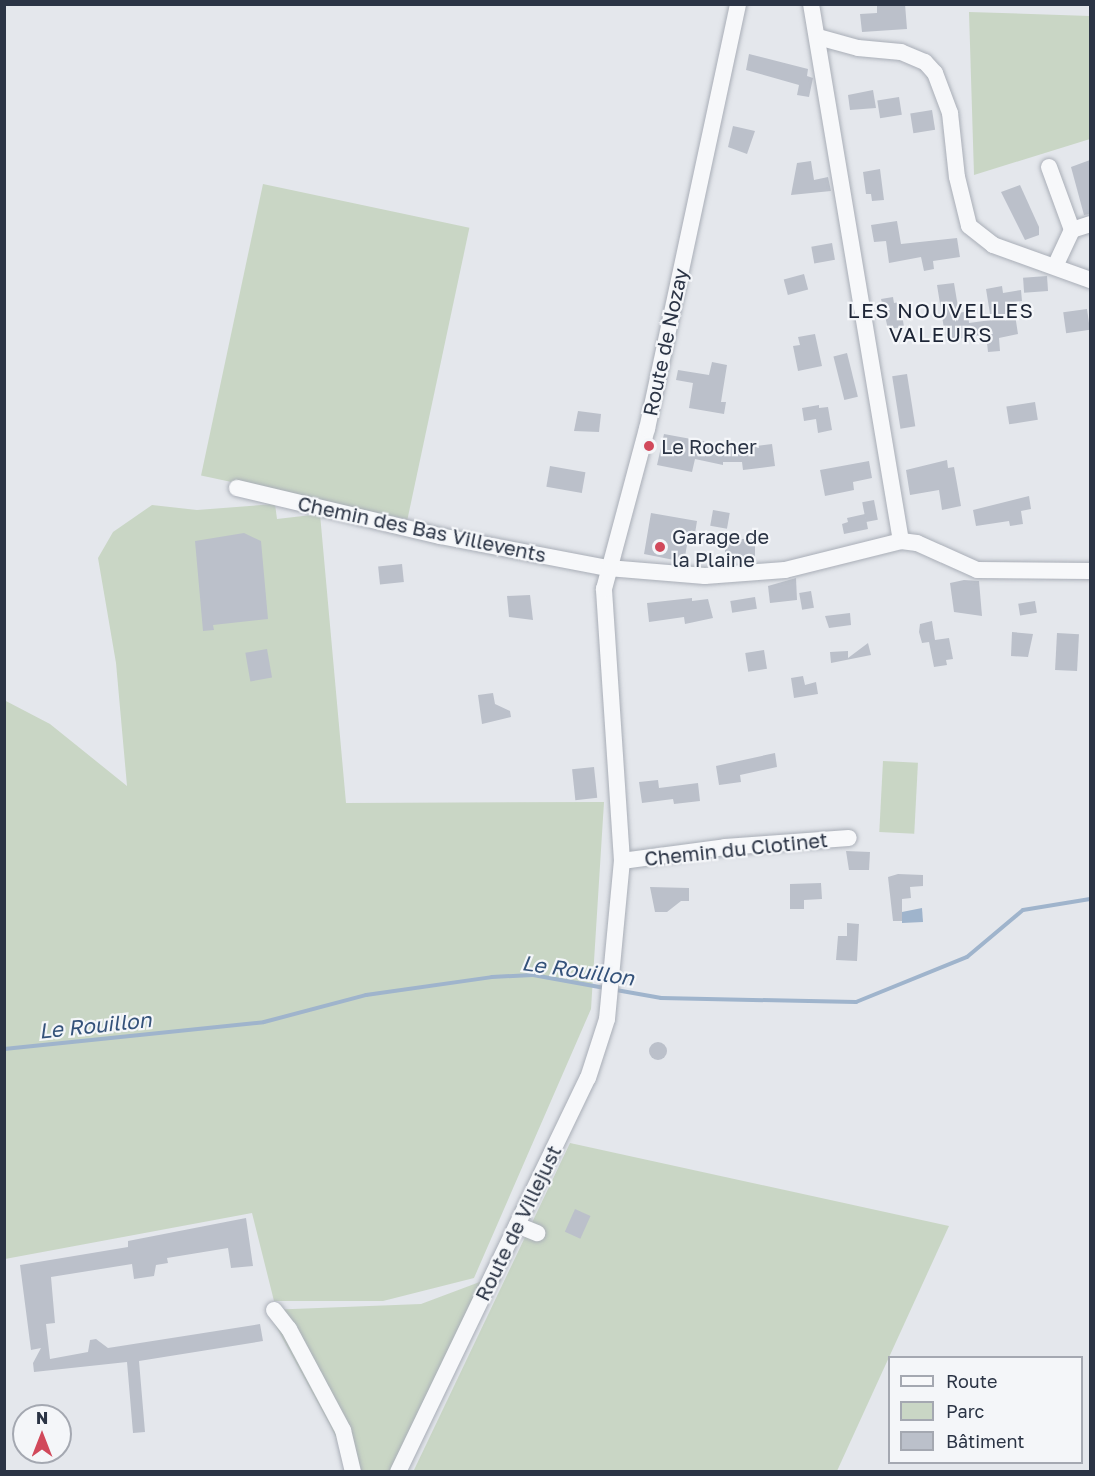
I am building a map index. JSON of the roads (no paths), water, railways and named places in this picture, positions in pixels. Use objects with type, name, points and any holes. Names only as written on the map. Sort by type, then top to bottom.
[{"type":"street","name":"Route de Nozay","points":[[614,967],[622,861],[603,620],[608,567],[647,429],[738,4]]},
{"type":"street","points":[[811,4],[901,541],[917,543],[977,570],[1090,571]]},
{"type":"street","points":[[818,37],[858,48],[901,52],[925,62],[935,73],[950,113],[957,177],[969,226],[993,245],[1056,264],[1090,279]]},
{"type":"street","points":[[1048,167],[1072,230],[1056,264]]},
{"type":"street","points":[[1072,230],[1090,224]]},
{"type":"street","name":"Chemin des Bas Villevents","points":[[237,488],[440,536],[608,567],[705,576],[785,570],[901,541]]},
{"type":"street","name":"Chemin du Clotinet","points":[[622,861],[725,847],[849,838]]},
{"type":"street","name":"Route de Villejust","points":[[398,1472],[588,1078],[607,1019],[614,967]]},
{"type":"street","points":[[517,1225],[537,1233]]},
{"type":"street","points":[[274,1310],[289,1329],[338,1420],[353,1472]]},
{"type":"water","points":[[922,908],[923,922],[902,923],[902,912]]},
{"type":"waterway","name":"Le Rouillon","points":[[616,990],[661,998],[856,1002],[967,957],[1023,910],[1090,899]]},
{"type":"waterway","name":"Le Rouillon","points":[[4,1049],[264,1022],[366,995],[492,977],[533,975],[605,988]]},
{"type":"place","name":"Le Rocher","points":[[649,446]]},
{"type":"place","name":"Garage de la Plaine","points":[[660,547]]},
{"type":"district","name":"LES NOUVELLES VALEURS","points":[[941,322]]}]
